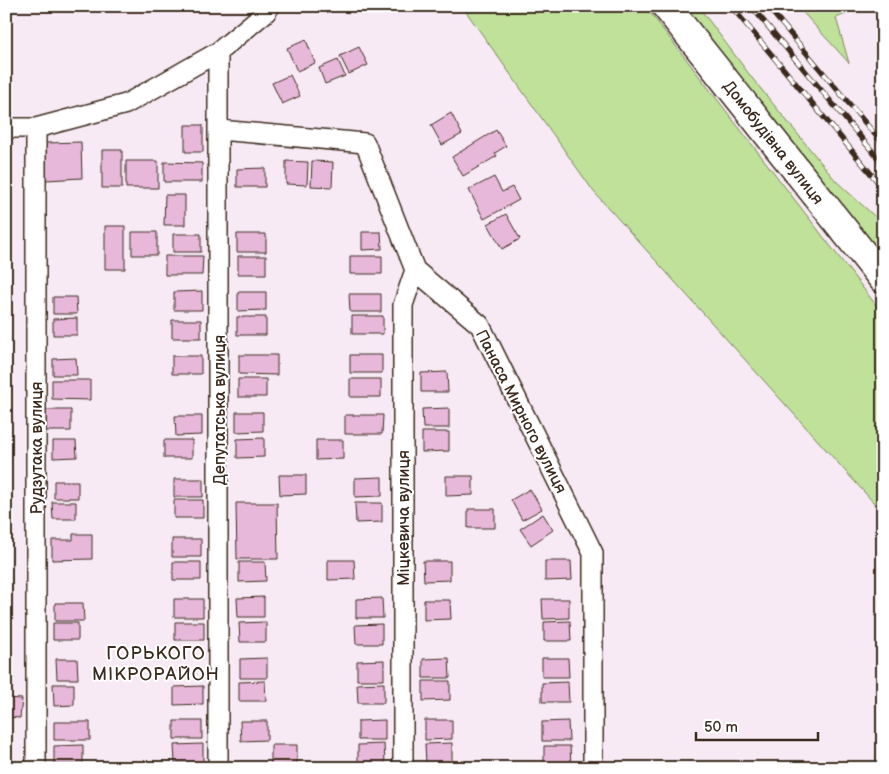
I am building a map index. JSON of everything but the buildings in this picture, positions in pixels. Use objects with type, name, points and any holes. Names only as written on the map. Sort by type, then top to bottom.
[{"type":"street","points":[[6,128],[36,128],[126,104],[218,52],[266,12],[270,6]]},
{"type":"street","name":"Домобудівна вулиця","points":[[666,6],[883,279]]},
{"type":"street","name":"Депутатська вулиця","points":[[218,52],[218,768]]},
{"type":"street","name":"Рудзутака вулиця","points":[[36,128],[36,768]]},
{"type":"street","name":"Панаса Мирного вулиця","points":[[219,130],[365,142],[415,270],[480,325],[593,553],[592,768]]},
{"type":"street","name":"Міцкевича вулиця","points":[[403,768],[403,305],[415,270]]},
{"type":"green space","points":[[462,6],[645,6],[883,314],[883,513],[594,192]]},
{"type":"green space","points":[[679,6],[698,6],[752,78],[836,181],[883,224],[883,262]]},
{"type":"green space","points":[[797,6],[865,6],[836,18],[849,63]]},
{"type":"railway","points":[[731,6],[883,188]]},
{"type":"railway","points":[[751,6],[883,164]]},
{"type":"railway","points":[[767,6],[883,144]]},
{"type":"district","name":"ГОРЬКОГО МІКРОРАЙОН","points":[[156,663]]}]
